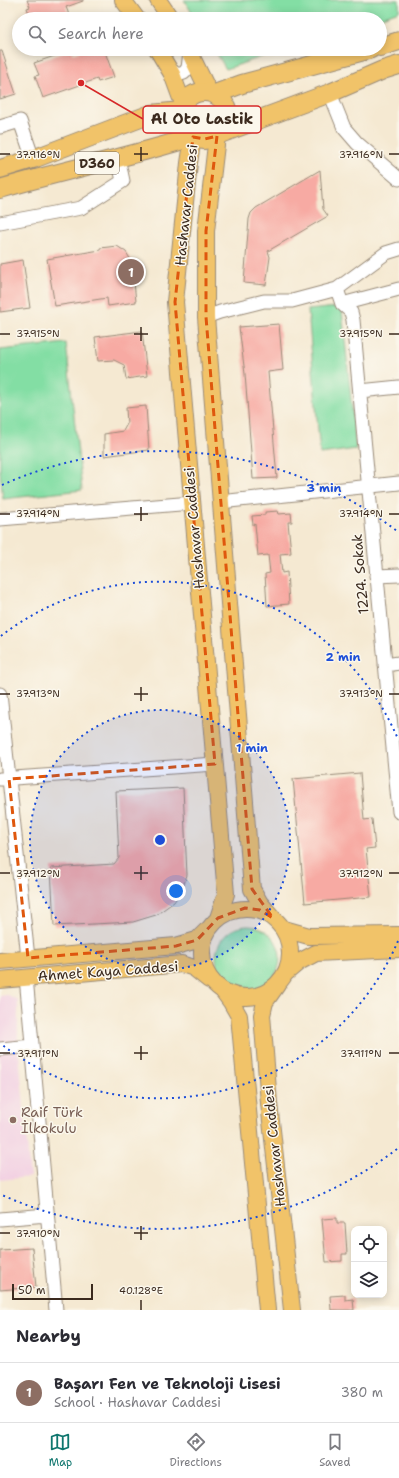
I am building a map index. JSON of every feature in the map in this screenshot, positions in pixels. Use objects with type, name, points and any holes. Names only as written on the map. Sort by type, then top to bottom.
[{"type":"highway","points":[[387,45],[399,41]]},
{"type":"highway","points":[[345,56],[212,93],[201,92],[194,94],[188,98],[182,107],[180,118],[182,125],[193,137],[205,140],[330,93],[383,70],[399,65]]},
{"type":"highway","points":[[212,93],[221,99],[226,105],[228,112],[228,120],[225,128],[218,135]]},
{"type":"highway","name":"D360","points":[[0,169],[33,159],[151,114],[182,107]]},
{"type":"highway","name":"D360","points":[[0,189],[167,146],[193,137]]},
{"type":"main road","points":[[123,0],[132,12]]},
{"type":"main road","points":[[158,0],[166,12]]},
{"type":"main road","points":[[162,56],[172,74],[182,107]]},
{"type":"main road","points":[[192,56],[212,93]]},
{"type":"main road","points":[[218,135],[206,231],[206,317],[252,889],[260,903],[278,923],[290,943],[290,958],[281,979]]},
{"type":"main road","name":"Hashavar Caddesi","points":[[193,137],[175,302],[226,894],[213,923]]},
{"type":"main road","points":[[0,961],[176,946],[197,940],[213,923],[230,911],[245,908],[260,910],[278,923],[308,936],[399,935]]},
{"type":"main road","points":[[213,923],[202,942],[201,956],[204,970],[217,986],[236,996],[250,997],[264,994],[299,962],[316,953],[399,949]]},
{"type":"main road","name":"Ahmet Kaya Caddesi","points":[[0,980],[182,964],[194,968],[217,986]]},
{"type":"main road","name":"Hashavar Caddesi","points":[[281,979],[265,1002],[262,1015],[269,1103],[292,1310]]},
{"type":"main road","name":"Hashavar Caddesi","points":[[217,986],[232,1002],[239,1016],[267,1310]]},
{"type":"street","points":[[168,66],[177,75],[184,73],[188,68],[189,56]]},
{"type":"street","points":[[330,93],[344,128],[357,143],[399,179]]},
{"type":"street","points":[[0,127],[20,121],[33,159]]},
{"type":"street","points":[[0,223],[81,208],[123,181],[118,158]]},
{"type":"street","points":[[206,317],[264,301],[292,301],[337,289],[386,253],[399,249]]},
{"type":"street","name":"1224. Sokak","points":[[337,289],[342,304],[351,312],[353,320],[376,576],[385,664],[396,745],[399,812]]},
{"type":"street","points":[[342,304],[399,290]]},
{"type":"street","points":[[360,391],[399,387]]},
{"type":"street","points":[[220,502],[399,483]]},
{"type":"street","points":[[0,519],[192,503]]},
{"type":"street","points":[[376,576],[399,575]]},
{"type":"street","points":[[385,664],[399,663]]},
{"type":"street","points":[[0,694],[4,779],[28,958]]},
{"type":"street","points":[[4,779],[215,764]]},
{"type":"street","points":[[26,978],[56,1310]]},
{"type":"street","points":[[0,1049],[32,1046]]},
{"type":"street","points":[[0,1219],[47,1215]]},
{"type":"highlighted area","points":[[217,136],[206,231],[206,317],[252,889],[273,918],[260,910],[245,908],[218,918],[197,940],[176,946],[28,958],[9,779],[215,764],[175,302],[193,137],[205,139]]},
{"type":"shaded area","name":"Raif Türk İlkokulu","points":[[8,995],[18,1000],[18,1040],[30,1177],[0,1180],[0,996]]},
{"type":"green space","points":[[184,0],[399,0],[399,11],[387,15],[387,12],[192,12]]},
{"type":"green space","points":[[218,56],[264,56],[226,69]]},
{"type":"green space","points":[[202,104],[211,108],[215,117],[211,126],[202,130],[193,126],[189,117],[193,108]]},
{"type":"green space","points":[[337,307],[342,310],[356,449],[320,454],[308,310]]},
{"type":"green space","points":[[66,343],[82,490],[3,499],[0,471],[0,350]]},
{"type":"green space","points":[[242,926],[254,926],[271,935],[278,946],[280,958],[278,970],[271,981],[254,990],[242,990],[230,985],[221,976],[216,964],[216,952],[221,940],[230,931]]},
{"type":"building","points":[[27,0],[83,0],[66,7],[68,12],[28,12],[27,8],[30,7]]},
{"type":"building","points":[[0,51],[2,51],[16,94],[0,99]]},
{"type":"building","points":[[54,56],[106,56],[114,77],[98,82],[97,79],[43,98],[35,76],[39,75],[34,63]]},
{"type":"building","points":[[320,170],[323,209],[328,216],[268,251],[270,257],[266,285],[244,283],[249,219],[251,213],[256,208]]},
{"type":"building","points":[[117,246],[126,252],[132,262],[136,302],[108,306],[107,298],[55,306],[47,259]]},
{"type":"building","points":[[23,260],[30,308],[0,312],[0,264]]},
{"type":"building","points":[[279,324],[283,370],[268,372],[277,478],[253,479],[245,374],[239,327]]},
{"type":"building","points":[[142,331],[147,376],[126,379],[124,365],[114,360],[98,361],[95,337]]},
{"type":"building","points":[[146,406],[149,450],[104,456],[104,434],[123,431],[127,424],[126,408]]},
{"type":"building","points":[[278,511],[279,514],[291,513],[292,522],[288,522],[291,553],[280,554],[282,573],[287,572],[289,604],[267,606],[265,574],[270,573],[268,555],[258,556],[255,524],[253,525],[252,516],[265,515],[265,512]]},
{"type":"building","points":[[360,773],[364,820],[372,819],[375,848],[366,849],[371,897],[305,903],[293,779]]},
{"type":"building","points":[[183,788],[187,875],[182,890],[174,902],[156,915],[133,922],[54,926],[51,868],[114,864],[119,858],[116,791]]},
{"type":"building","points":[[337,1218],[337,1223],[345,1223],[347,1254],[342,1254],[342,1261],[326,1262],[322,1219]]},
{"type":"building","points":[[32,1248],[36,1287],[0,1290],[0,1250]]},
{"type":"building","points":[[345,1295],[345,1300],[353,1299],[354,1310],[331,1310],[330,1296]]},
{"type":"place","name":"Al Oto Lastik","points":[[81,83]]},
{"type":"place","name":"Başarı Fen ve Teknoloji Lisesi","points":[[131,272]]},
{"type":"place","name":"Raif Türk İlkokulu","points":[[13,1120]]}]
